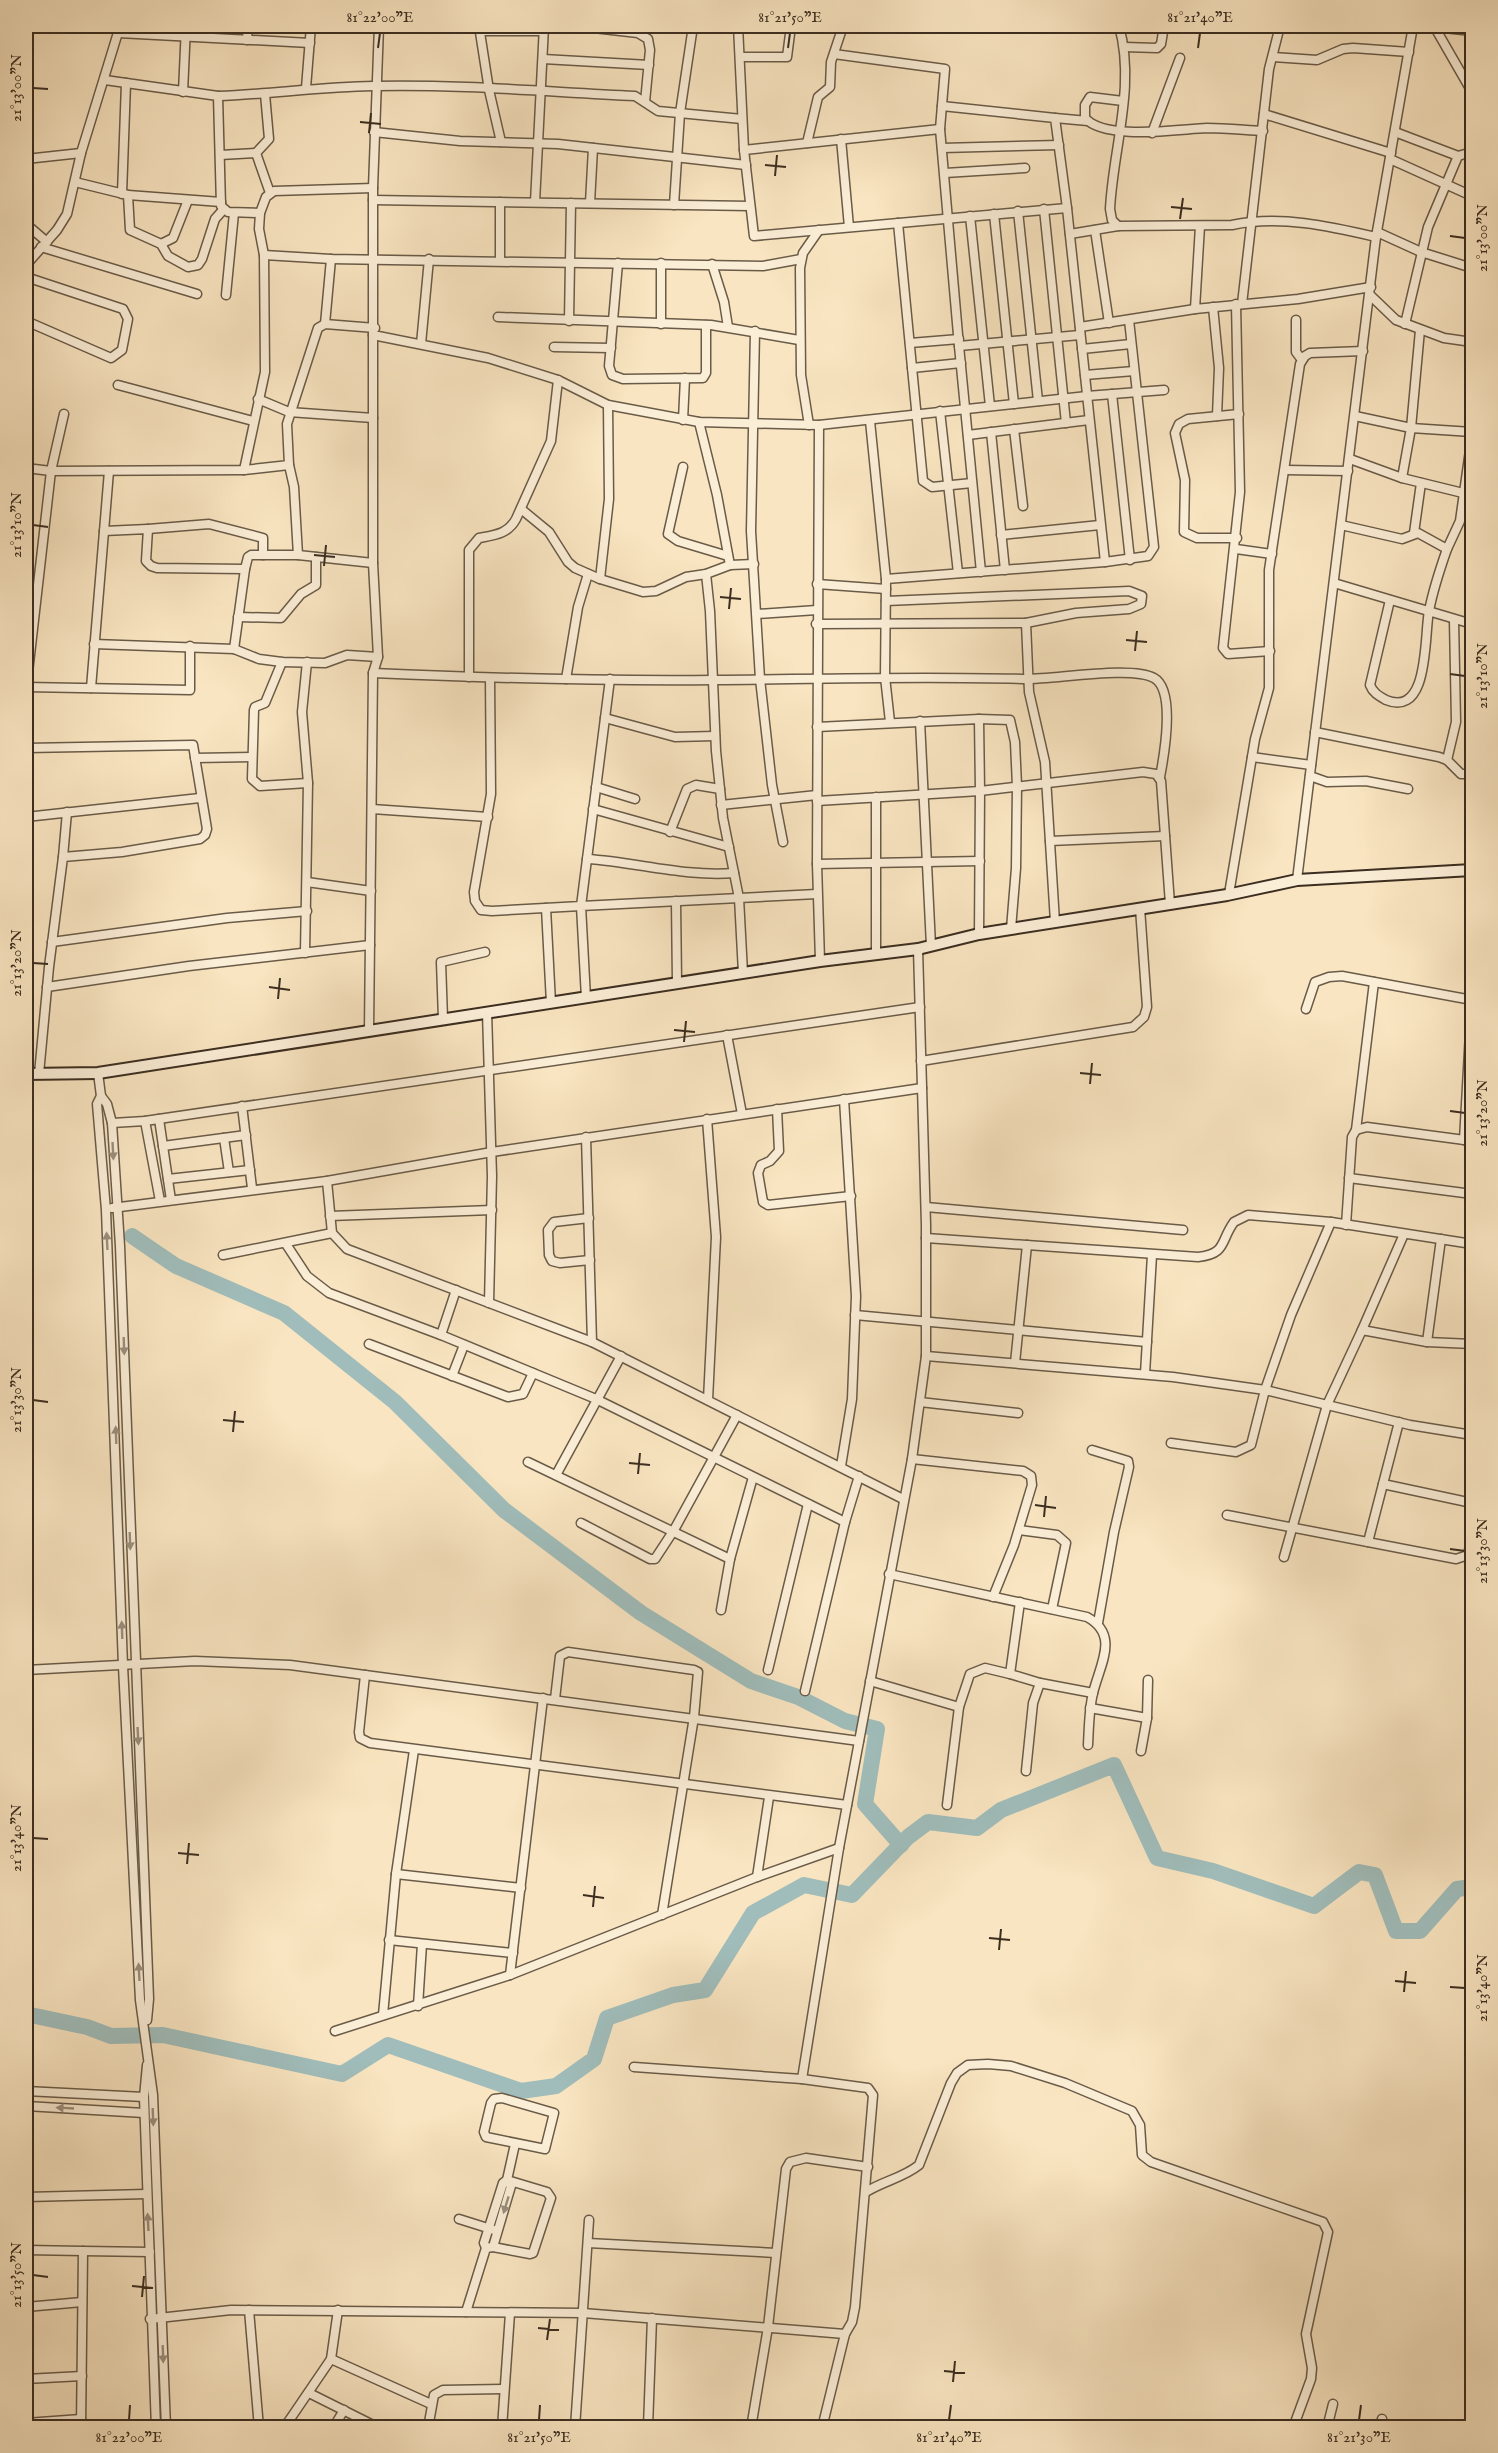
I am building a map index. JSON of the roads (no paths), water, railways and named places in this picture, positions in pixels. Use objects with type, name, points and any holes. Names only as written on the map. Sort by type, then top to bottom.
[{"type":"main road","points":[[26,1074],[98,1073],[820,960],[918,949],[979,934],[1224,895],[1297,880],[1473,870]]},
{"type":"street","points":[[183,92],[186,26]]},
{"type":"street","points":[[247,40],[248,26]]},
{"type":"street","points":[[306,88],[310,26]]},
{"type":"street","points":[[369,1030],[373,674],[378,657],[373,563],[373,188],[379,26]]},
{"type":"street","points":[[576,26],[644,35],[650,43],[645,102]]},
{"type":"street","points":[[674,205],[680,113],[693,26]]},
{"type":"street","points":[[738,26],[744,150],[754,236],[1067,208]]},
{"type":"street","points":[[740,57],[787,57],[791,26]]},
{"type":"street","points":[[807,143],[818,97],[830,87],[834,54],[843,26]]},
{"type":"street","points":[[1116,227],[1110,209],[1122,131],[1124,47],[1119,26]]},
{"type":"street","points":[[1124,47],[1160,46],[1164,26]]},
{"type":"street","points":[[1270,651],[1228,654],[1224,651],[1240,492],[1239,304],[1264,114],[1280,26]]},
{"type":"street","points":[[1297,880],[1377,234],[1413,26]]},
{"type":"street","points":[[1435,26],[1473,31]]},
{"type":"street","points":[[1435,26],[1469,79],[1473,92]]},
{"type":"street","points":[[501,142],[489,90],[479,28],[544,28],[535,202]]},
{"type":"street","points":[[26,265],[63,223],[71,202],[81,153],[119,29],[186,37],[310,43]]},
{"type":"street","points":[[1273,57],[1317,60],[1353,48],[1409,52]]},
{"type":"street","points":[[834,54],[945,69],[940,129],[981,572]]},
{"type":"street","points":[[1152,133],[1180,58]]},
{"type":"street","points":[[543,59],[649,65]]},
{"type":"street","points":[[105,80],[218,96],[265,94],[306,88],[376,86],[635,96],[645,102],[650,109],[658,111],[742,119]]},
{"type":"street","points":[[126,83],[125,194],[130,230],[161,244],[173,260],[188,267],[198,265],[222,206],[218,96]]},
{"type":"street","points":[[220,155],[256,153],[269,139],[265,94]]},
{"type":"street","points":[[1088,121],[1084,112],[1087,98],[1123,101]]},
{"type":"street","points":[[942,106],[1088,121],[1122,131],[1152,133],[1207,128],[1263,131]]},
{"type":"street","points":[[1264,114],[1390,156],[1446,186],[1473,196]]},
{"type":"street","points":[[1055,118],[1070,234],[1104,562]]},
{"type":"street","points":[[744,150],[940,129]]},
{"type":"street","points":[[374,132],[593,147],[746,165]]},
{"type":"street","points":[[1395,132],[1458,156],[1473,152]]},
{"type":"street","points":[[841,139],[849,227]]},
{"type":"street","points":[[942,148],[1059,145]]},
{"type":"street","points":[[590,203],[593,147]]},
{"type":"street","points":[[26,159],[81,153]]},
{"type":"street","points":[[244,470],[265,372],[264,255],[259,229],[260,213],[270,193],[256,153]]},
{"type":"street","points":[[1405,324],[1421,252],[1458,156]]},
{"type":"street","points":[[945,174],[1025,168]]},
{"type":"street","points":[[75,182],[125,194],[222,206],[234,213],[260,213]]},
{"type":"street","points":[[270,193],[373,188]]},
{"type":"street","points":[[161,244],[174,238],[188,200]]},
{"type":"street","points":[[373,200],[750,206]]},
{"type":"street","points":[[500,202],[500,261]]},
{"type":"street","points":[[569,321],[571,202]]},
{"type":"street","points":[[1044,209],[1066,423]]},
{"type":"street","points":[[1018,211],[1038,401]]},
{"type":"street","points":[[226,295],[234,213]]},
{"type":"street","points":[[994,214],[1014,404]]},
{"type":"street","points":[[970,216],[990,406]]},
{"type":"street","points":[[1070,234],[1116,227],[1232,225],[1250,222],[1319,224],[1377,234],[1421,252],[1473,268]]},
{"type":"street","points":[[898,223],[923,481],[932,487],[972,483]]},
{"type":"street","points":[[26,224],[44,244],[197,294]]},
{"type":"street","points":[[1195,309],[1200,226]]},
{"type":"street","points":[[819,230],[801,259],[799,340],[801,383],[814,425],[817,584],[817,894],[820,960]]},
{"type":"street","points":[[1095,230],[1109,323]]},
{"type":"street","points":[[264,255],[331,259],[773,266],[801,259]]},
{"type":"street","points":[[325,324],[331,259]]},
{"type":"street","points":[[422,344],[429,259]]},
{"type":"street","points":[[618,263],[615,322],[609,372],[616,378],[699,378],[706,375],[706,325]]},
{"type":"street","points":[[661,263],[661,324]]},
{"type":"street","points":[[712,264],[724,302],[728,327]]},
{"type":"street","points":[[26,277],[123,309],[128,319],[122,350],[111,358],[26,321]]},
{"type":"street","points":[[910,343],[985,344],[1058,337],[1109,323],[1195,309],[1371,291]]},
{"type":"street","points":[[1371,291],[1395,320],[1444,338],[1473,342]]},
{"type":"street","points":[[1213,307],[1219,368],[1217,416]]},
{"type":"street","points":[[498,317],[706,325],[755,331],[799,340]]},
{"type":"street","points":[[886,579],[1130,560],[1148,556],[1154,547],[1129,320]]},
{"type":"street","points":[[1296,320],[1296,352],[1302,360]]},
{"type":"street","points":[[298,555],[294,487],[285,437],[290,412],[314,335],[318,328],[325,324],[374,332],[488,358],[558,380],[608,405],[699,422],[753,426],[814,425],[870,421],[1065,398],[1164,390]]},
{"type":"street","points":[[1402,478],[1411,428],[1420,330]]},
{"type":"street","points":[[755,331],[750,494],[760,679],[775,800],[783,842]]},
{"type":"street","points":[[1082,349],[1131,344]]},
{"type":"street","points":[[554,347],[611,348]]},
{"type":"street","points":[[1224,895],[1252,757],[1269,688],[1269,570],[1302,360],[1310,354],[1364,351]]},
{"type":"street","points":[[912,368],[961,363]]},
{"type":"street","points":[[1085,375],[1134,371]]},
{"type":"street","points":[[683,420],[685,378]]},
{"type":"street","points":[[470,677],[470,550],[479,538],[503,534],[511,528],[521,509],[551,441],[558,380]]},
{"type":"street","points":[[118,385],[253,420]]},
{"type":"street","points":[[1112,394],[1130,560]]},
{"type":"street","points":[[258,399],[290,412],[373,418]]},
{"type":"street","points":[[600,579],[609,499],[608,405]]},
{"type":"street","points":[[940,411],[958,573]]},
{"type":"street","points":[[64,414],[51,471],[26,688],[190,690],[190,646]]},
{"type":"street","points":[[1237,538],[1190,537],[1182,529],[1185,480],[1176,429],[1188,419],[1239,414]]},
{"type":"street","points":[[1355,416],[1411,428],[1473,434],[1460,521],[1447,549],[1428,613],[1428,642],[1418,684],[1408,701],[1395,703],[1376,694],[1370,685],[1390,600]]},
{"type":"street","points":[[968,435],[1089,420]]},
{"type":"street","points":[[870,421],[886,579],[885,677],[890,722]]},
{"type":"street","points":[[699,422],[717,495],[730,565]]},
{"type":"street","points":[[1014,429],[1023,507]]},
{"type":"street","points":[[991,432],[1005,570]]},
{"type":"street","points":[[1350,459],[1402,478],[1463,493]]},
{"type":"street","points":[[26,468],[51,471],[244,470],[289,465]]},
{"type":"street","points":[[683,467],[668,534],[678,542],[728,556]]},
{"type":"street","points":[[1286,470],[1348,471]]},
{"type":"street","points":[[92,688],[109,471]]},
{"type":"street","points":[[1414,533],[1421,483]]},
{"type":"street","points":[[521,509],[549,532],[568,562],[588,574],[635,590],[650,592],[686,577],[706,574],[730,565],[754,564]]},
{"type":"street","points":[[104,531],[216,525],[263,538],[263,555]]},
{"type":"street","points":[[1001,535],[1100,525]]},
{"type":"street","points":[[1341,525],[1402,539],[1414,533]]},
{"type":"street","points":[[148,530],[146,561],[151,567],[245,569]]},
{"type":"street","points":[[1414,533],[1447,549]]},
{"type":"street","points":[[1236,549],[1272,554]]},
{"type":"street","points":[[234,649],[248,557],[298,555],[373,563]]},
{"type":"street","points":[[238,617],[281,618],[301,594],[316,585],[316,557]]},
{"type":"street","points":[[567,679],[578,607],[588,574]]},
{"type":"street","points":[[706,574],[721,805],[739,898],[743,973]]},
{"type":"street","points":[[1334,583],[1428,613],[1473,624]]},
{"type":"street","points":[[817,584],[886,590]]},
{"type":"street","points":[[816,624],[1026,623],[1076,613],[1129,609],[1141,604],[1142,596],[1129,591],[886,601]]},
{"type":"street","points":[[757,614],[816,610]]},
{"type":"street","points":[[1444,759],[1456,722],[1454,620]]},
{"type":"street","points":[[1026,623],[1029,680],[1046,782],[1055,922]]},
{"type":"street","points":[[94,644],[234,649],[249,657],[282,662],[325,663],[347,655],[378,657]]},
{"type":"street","points":[[282,662],[265,703],[255,707],[254,710],[252,779],[260,786],[308,783]]},
{"type":"street","points":[[305,952],[308,783],[302,712],[307,663]]},
{"type":"street","points":[[373,674],[610,680],[816,677],[1029,680],[1135,673],[1155,678],[1162,685],[1166,696],[1165,736],[1160,777],[1170,904]]},
{"type":"street","points":[[490,678],[491,794],[474,892],[477,905],[481,910],[817,894]]},
{"type":"street","points":[[586,998],[581,906],[610,680]]},
{"type":"street","points":[[605,718],[675,737],[716,736]]},
{"type":"street","points":[[979,719],[979,934]]},
{"type":"street","points":[[817,727],[890,722],[1010,720],[1015,742],[1017,786],[1016,868],[1011,929]]},
{"type":"street","points":[[920,721],[932,946]]},
{"type":"street","points":[[1315,732],[1444,759],[1461,774],[1473,774]]},
{"type":"street","points":[[26,748],[193,745],[207,829],[205,835],[200,839],[122,852],[63,857]]},
{"type":"street","points":[[195,758],[252,757]]},
{"type":"street","points":[[1252,757],[1311,765]]},
{"type":"street","points":[[721,805],[775,800],[876,797],[980,790],[1143,772],[1160,777]]},
{"type":"street","points":[[1310,776],[1327,782],[1365,781],[1408,789]]},
{"type":"street","points":[[670,832],[683,796],[690,786],[720,789]]},
{"type":"street","points":[[596,787],[635,799]]},
{"type":"street","points":[[876,797],[876,954]]},
{"type":"street","points":[[26,817],[201,798]]},
{"type":"street","points":[[372,809],[488,817]]},
{"type":"street","points":[[593,809],[729,847]]},
{"type":"street","points":[[39,1074],[67,812]]},
{"type":"street","points":[[1050,841],[1165,836]]},
{"type":"street","points":[[587,859],[631,862],[699,873],[734,873]]},
{"type":"street","points":[[817,864],[980,861]]},
{"type":"street","points":[[307,882],[370,891]]},
{"type":"street","points":[[675,901],[677,983]]},
{"type":"street","points":[[546,908],[551,1003]]},
{"type":"street","points":[[921,1061],[1133,1027],[1144,1017],[1147,1007],[1140,908]]},
{"type":"street","points":[[52,942],[227,918],[307,911]]},
{"type":"street","points":[[47,987],[114,976],[370,945]]},
{"type":"street","points":[[802,2079],[838,1848],[912,1459],[926,1356],[926,1207],[918,949]]},
{"type":"street","points":[[443,1019],[441,962],[485,952]]},
{"type":"street","points":[[1306,1009],[1313,985],[1322,979],[1342,976],[1472,999],[1468,1141],[1367,1127],[1356,1130]]},
{"type":"street","points":[[1346,1225],[1352,1137],[1356,1130],[1374,982]]},
{"type":"street","points":[[112,1123],[159,1119],[920,1007]]},
{"type":"street","points":[[488,1012],[492,1152],[489,1303]]},
{"type":"street","points":[[728,1035],[741,1114]]},
{"type":"street","points":[[98,1073],[101,1096],[107,1104],[112,1123],[117,1207],[150,1999],[146,2030]]},
{"type":"street","points":[[106,1210],[252,1188],[327,1181],[586,1137],[922,1088]]},
{"type":"street","points":[[101,1096],[97,1104],[106,1210],[123,1666],[140,2000],[146,2030],[153,2095],[166,2427]]},
{"type":"street","points":[[841,1466],[852,1399],[855,1316],[851,1196],[844,1099]]},
{"type":"street","points":[[242,1106],[252,1188]]},
{"type":"street","points":[[777,1109],[779,1151],[770,1161],[761,1165],[758,1173],[763,1202],[768,1205],[851,1196]]},
{"type":"street","points":[[159,1119],[171,1200]]},
{"type":"street","points":[[707,1119],[716,1238],[708,1400]]},
{"type":"street","points":[[144,1121],[160,1201]]},
{"type":"street","points":[[163,1146],[246,1135]]},
{"type":"street","points":[[586,1137],[592,1341]]},
{"type":"street","points":[[224,1138],[229,1172]]},
{"type":"street","points":[[168,1179],[250,1170]]},
{"type":"street","points":[[1349,1178],[1473,1194]]},
{"type":"street","points":[[327,1181],[332,1233],[347,1249],[592,1341],[903,1499]]},
{"type":"street","points":[[926,1207],[1183,1230]]},
{"type":"street","points":[[330,1216],[492,1210]]},
{"type":"street","points":[[926,1238],[1198,1257],[1216,1253],[1222,1248],[1234,1222],[1248,1215],[1331,1222],[1473,1244]]},
{"type":"street","points":[[589,1218],[554,1222],[548,1230],[549,1255],[552,1261],[560,1263],[590,1260]]},
{"type":"street","points":[[1171,1443],[1236,1452],[1248,1449],[1254,1438],[1265,1390],[1291,1315],[1331,1222]]},
{"type":"street","points":[[223,1256],[332,1233]]},
{"type":"street","points":[[1284,1557],[1327,1405],[1404,1233]]},
{"type":"street","points":[[1427,1341],[1440,1239]]},
{"type":"street","points":[[286,1244],[308,1276],[321,1289],[441,1335],[596,1399],[845,1522]]},
{"type":"street","points":[[1015,1363],[1027,1245]]},
{"type":"street","points":[[1145,1374],[1152,1255]]},
{"type":"street","points":[[441,1335],[456,1290]]},
{"type":"street","points":[[855,1316],[1147,1342]]},
{"type":"street","points":[[1362,1330],[1427,1341],[1473,1344]]},
{"type":"street","points":[[369,1344],[513,1397],[523,1394],[533,1373]]},
{"type":"street","points":[[452,1376],[464,1345]]},
{"type":"street","points":[[555,1475],[621,1356]]},
{"type":"street","points":[[926,1356],[1145,1374],[1265,1390],[1399,1422],[1473,1435]]},
{"type":"street","points":[[920,1402],[1018,1413]]},
{"type":"street","points":[[581,1523],[650,1559],[658,1557],[737,1415]]},
{"type":"street","points":[[1368,1542],[1399,1422]]},
{"type":"street","points":[[1092,1450],[1123,1458],[1128,1461],[1129,1467],[1114,1532],[1098,1623]]},
{"type":"street","points":[[912,1459],[1029,1473],[1032,1485],[1019,1530],[993,1597]]},
{"type":"street","points":[[528,1462],[674,1530],[730,1559]]},
{"type":"street","points":[[805,1691],[845,1522],[859,1476]]},
{"type":"street","points":[[721,1610],[730,1559],[753,1477]]},
{"type":"street","points":[[1383,1484],[1473,1503]]},
{"type":"street","points":[[768,1670],[808,1504]]},
{"type":"street","points":[[1227,1515],[1459,1559],[1468,1555],[1473,1537]]},
{"type":"street","points":[[1019,1530],[1057,1535],[1066,1543],[1052,1609]]},
{"type":"street","points":[[889,1574],[1087,1617],[1098,1623],[1104,1630],[1106,1650],[1090,1708],[1088,1745]]},
{"type":"street","points":[[1010,1674],[1020,1602]]},
{"type":"street","points":[[555,1699],[560,1656],[568,1652],[694,1670],[698,1677],[694,1717],[662,1915]]},
{"type":"street","points":[[26,1670],[135,1666],[195,1661],[290,1665],[694,1717],[859,1741]]},
{"type":"street","points":[[947,1806],[959,1707],[970,1674],[974,1670],[985,1668],[1040,1683],[1093,1693]]},
{"type":"street","points":[[365,1674],[360,1738],[370,1743],[535,1767],[847,1805]]},
{"type":"street","points":[[1141,1751],[1147,1718],[1148,1680]]},
{"type":"street","points":[[870,1681],[959,1707]]},
{"type":"street","points":[[1026,1771],[1032,1703],[1040,1683]]},
{"type":"street","points":[[510,1975],[543,1698]]},
{"type":"street","points":[[1090,1708],[1147,1718]]},
{"type":"street","points":[[383,2015],[396,1874],[414,1750]]},
{"type":"street","points":[[757,1876],[769,1797]]},
{"type":"street","points":[[335,2031],[510,1975],[757,1876],[838,1848]]},
{"type":"street","points":[[396,1874],[522,1888]]},
{"type":"street","points":[[389,1940],[513,1953]]},
{"type":"street","points":[[418,2006],[422,1944]]},
{"type":"street","points":[[148,2059],[144,2113],[150,2252],[150,2319],[156,2427]]},
{"type":"street","points":[[866,2192],[879,2183],[910,2172],[919,2165],[951,2083],[957,2073],[968,2065],[1011,2066],[1065,2083],[1132,2111],[1140,2125],[1142,2155],[1151,2162],[1323,2222],[1327,2227],[1328,2232],[1305,2334],[1312,2367],[1311,2379],[1293,2427]]},
{"type":"street","points":[[634,2067],[802,2079],[862,2087],[870,2091],[874,2102],[855,2307],[852,2322],[845,2334],[822,2427]]},
{"type":"street","points":[[26,2091],[144,2097]]},
{"type":"street","points":[[502,2098],[554,2113],[545,2149],[515,2144],[488,2138],[485,2135],[494,2099],[502,2098]]},
{"type":"street","points":[[26,2106],[144,2113]]},
{"type":"street","points":[[507,2180],[548,2192],[551,2198],[533,2253],[530,2254],[489,2248],[484,2243],[493,2230],[503,2183],[507,2180],[515,2144]]},
{"type":"street","points":[[751,2427],[768,2327],[785,2177],[790,2162],[806,2158],[868,2167]]},
{"type":"street","points":[[26,2197],[147,2194]]},
{"type":"street","points":[[459,2219],[493,2230]]},
{"type":"street","points":[[589,2220],[575,2427],[658,2427]]},
{"type":"street","points":[[588,2243],[776,2253]]},
{"type":"street","points":[[466,2312],[489,2248]]},
{"type":"street","points":[[26,2250],[150,2252]]},
{"type":"street","points":[[82,2376],[26,2379],[26,2425],[81,2423],[82,2376],[83,2251]]},
{"type":"street","points":[[26,2307],[82,2302]]},
{"type":"street","points":[[249,2310],[259,2427]]},
{"type":"street","points":[[150,2319],[249,2310],[583,2313],[845,2334]]},
{"type":"street","points":[[284,2427],[331,2359],[338,2310]]},
{"type":"street","points":[[502,2427],[510,2313]]},
{"type":"street","points":[[648,2427],[652,2318]]},
{"type":"street","points":[[331,2359],[431,2404]]},
{"type":"street","points":[[428,2427],[434,2395],[443,2390],[504,2389]]},
{"type":"street","points":[[309,2393],[379,2427]]},
{"type":"street","points":[[1327,2427],[1333,2404]]},
{"type":"street","points":[[333,2427],[344,2410]]},
{"type":"waterway","points":[[132,1236],[176,1266],[284,1313],[395,1402],[504,1510],[641,1613],[751,1681],[798,1697],[845,1721],[877,1729],[865,1804],[901,1845]]},
{"type":"waterway","points":[[26,2014],[87,2027],[111,2036],[163,2035],[342,2074],[388,2045],[521,2091],[556,2086],[594,2059],[607,2018],[673,1995],[705,1990],[753,1913],[804,1885],[852,1895],[908,1837],[928,1822],[977,1828],[1001,1810],[1114,1765],[1157,1858],[1213,1871],[1314,1906],[1359,1872],[1375,1875],[1396,1931],[1420,1931],[1457,1889],[1472,1887]]}]
